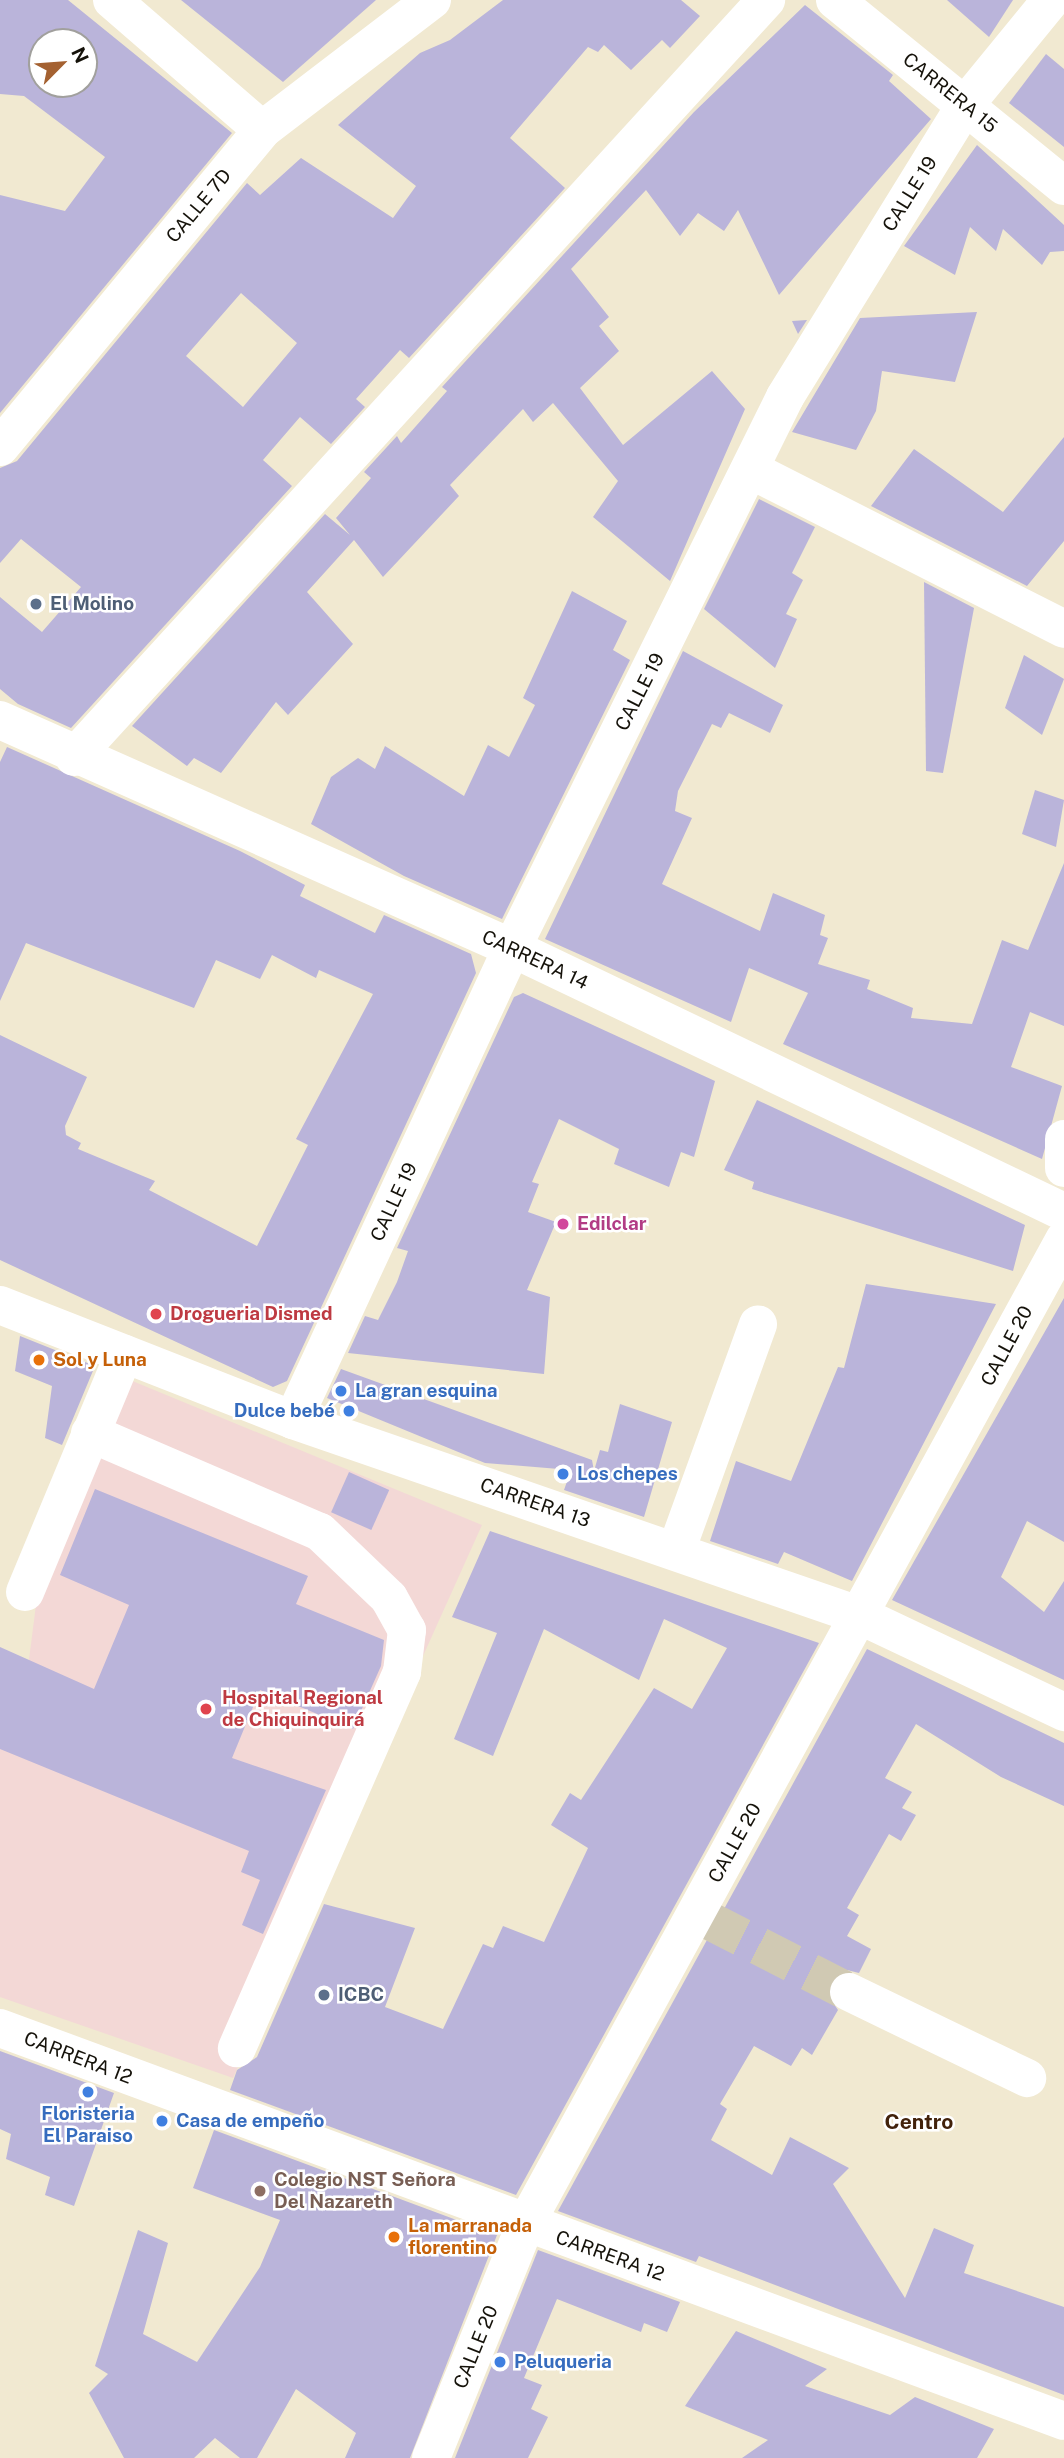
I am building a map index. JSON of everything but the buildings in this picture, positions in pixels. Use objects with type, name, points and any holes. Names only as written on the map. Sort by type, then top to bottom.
[{"type":"street","points":[[112,0],[262,130]]},
{"type":"street","name":"CALLE 7D","points":[[0,447],[262,130],[432,0]]},
{"type":"street","points":[[74,757],[766,0]]},
{"type":"street","name":"CARRERA 15","points":[[835,0],[1064,186]]},
{"type":"street","name":"CALLE 19","points":[[293,1420],[512,948],[785,397],[965,105],[1051,0]]},
{"type":"street","points":[[751,470],[1064,629]]},
{"type":"street","name":"CARRERA 14","points":[[0,720],[74,757],[512,948],[1064,1212]]},
{"type":"street","points":[[1064,1139],[1064,1168]]},
{"type":"street","name":"CALLE 20","points":[[431,2458],[525,2225],[702,1916],[1064,1240]]},
{"type":"street","name":"CARRERA 13","points":[[0,1305],[293,1420],[861,1616],[1064,1712]]},
{"type":"street","points":[[676,1551],[758,1324]]},
{"type":"street","points":[[25,1592],[124,1354]]},
{"type":"street","points":[[90,1433],[320,1532],[389,1598],[407,1630],[402,1672],[237,2048]]},
{"type":"street","points":[[849,1992],[1027,2078]]},
{"type":"street","name":"CARRERA 12","points":[[0,2028],[525,2225],[1064,2421]]},
{"type":"shaded area","name":"Hospital Regional de Chiquinquirá","points":[[130,1380],[482,1525],[233,2078],[0,1997],[0,1743],[27,1675],[37,1597]]},
{"type":"tunnel","points":[[708,1920],[849,1992]]},
{"type":"place","name":"El Molino","points":[[36,604]]},
{"type":"place","name":"Edilclar","points":[[563,1224]]},
{"type":"place","name":"Drogueria Dismed","points":[[156,1314]]},
{"type":"place","name":"Sol y Luna","points":[[39,1360]]},
{"type":"place","name":"La gran esquina","points":[[341,1391]]},
{"type":"place","name":"Dulce bebé","points":[[349,1411]]},
{"type":"place","name":"Los chepes","points":[[563,1474]]},
{"type":"place","name":"Hospital Regional de Chiquinquirá","points":[[206,1709]]},
{"type":"place","name":"ICBC","points":[[324,1995]]},
{"type":"place","name":"Floristeria El Paraiso","points":[[88,2092]]},
{"type":"place","name":"Casa de empeño","points":[[162,2121]]},
{"type":"place","name":"Colegio NST Señora Del Nazareth","points":[[260,2191]]},
{"type":"place","name":"La marranada florentino","points":[[394,2237]]},
{"type":"place","name":"Peluqueria","points":[[500,2362]]},
{"type":"district","name":"Centro","points":[[919,2122]]}]
